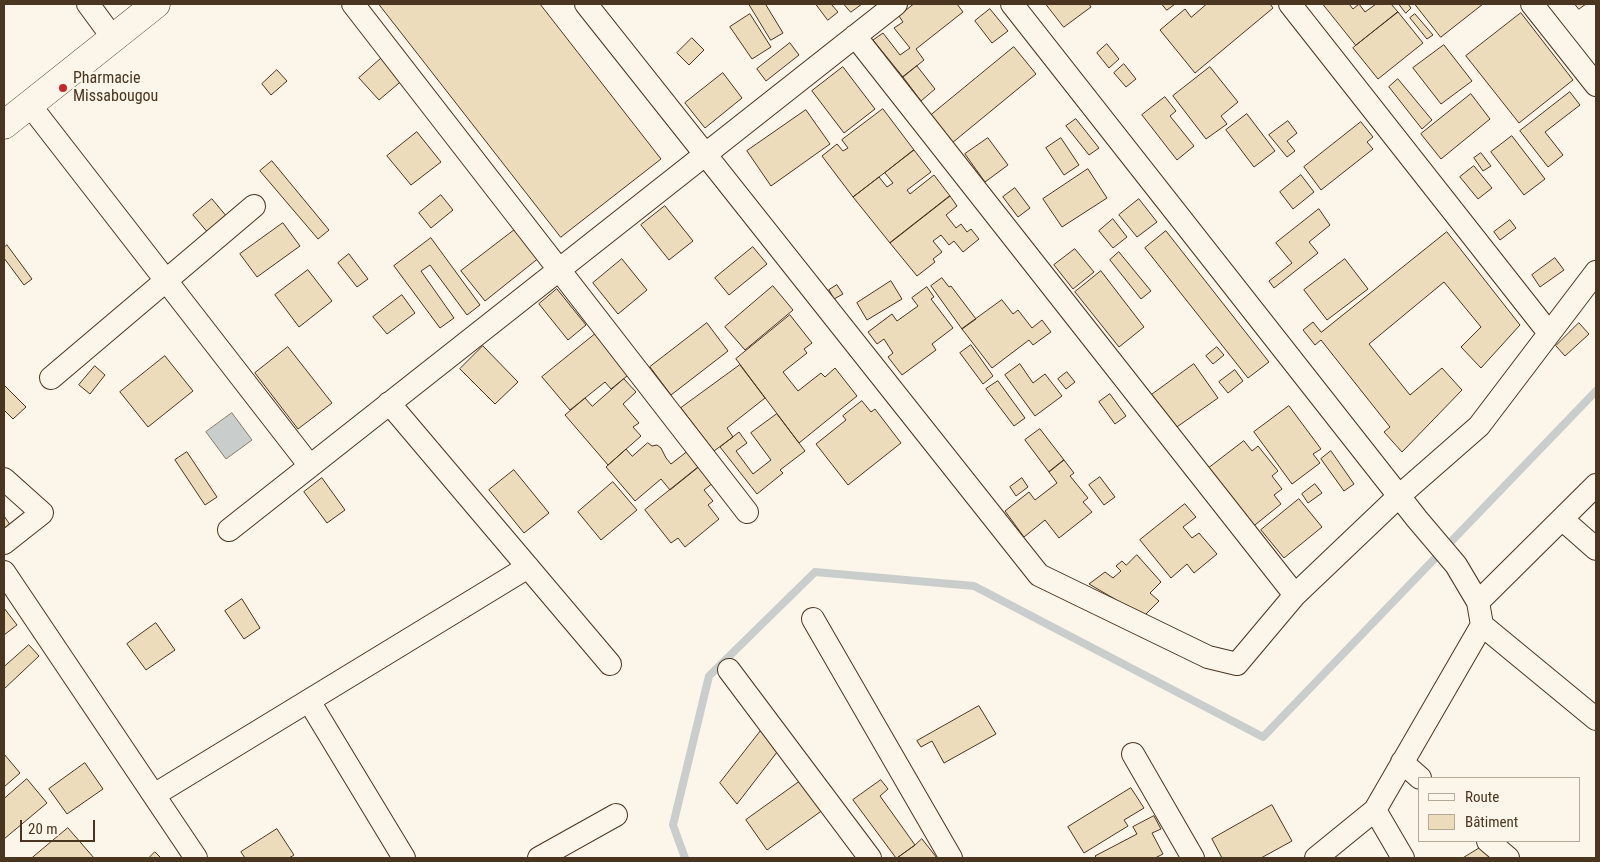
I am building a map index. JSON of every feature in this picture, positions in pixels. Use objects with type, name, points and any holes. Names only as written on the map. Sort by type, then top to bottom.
[{"type":"main road","points":[[4,125],[156,4]]},
{"type":"street","points":[[88,4],[113,38]]},
{"type":"street","points":[[354,4],[747,512]]},
{"type":"street","points":[[229,530],[896,4]]},
{"type":"street","points":[[1012,4],[1417,519],[1456,565],[1478,602],[1482,625],[1375,810],[1316,858]]},
{"type":"street","points":[[1290,4],[1549,333]]},
{"type":"street","points":[[1532,4],[1596,86]]},
{"type":"street","points":[[594,6],[705,154],[1039,575],[1208,657],[1237,664],[1295,596],[1399,496],[1479,426],[1596,272]]},
{"type":"street","points":[[855,36],[1295,596]]},
{"type":"street","points":[[29,104],[310,466]]},
{"type":"street","points":[[51,378],[254,206]]},
{"type":"street","points":[[389,403],[610,664]]},
{"type":"street","points":[[4,479],[42,512],[4,543]]},
{"type":"street","points":[[1478,602],[1596,485]]},
{"type":"street","points":[[1562,519],[1596,549]]},
{"type":"street","points":[[154,796],[528,567]]},
{"type":"street","points":[[4,572],[196,858]]},
{"type":"street","points":[[813,618],[951,858]]},
{"type":"street","points":[[1482,625],[1596,719]]},
{"type":"street","points":[[729,670],[870,858]]},
{"type":"street","points":[[309,701],[404,858]]},
{"type":"street","points":[[1133,754],[1192,858]]},
{"type":"street","points":[[1402,762],[1419,777]]},
{"type":"street","points":[[1375,810],[1403,858]]},
{"type":"street","points":[[539,858],[616,815]]},
{"type":"street","points":[[1489,842],[1508,858]]},
{"type":"shaded area","points":[[232,413],[252,440],[226,459],[206,432]]},
{"type":"building","points":[[379,4],[540,4],[661,159],[561,237]]},
{"type":"building","points":[[749,4],[768,4],[766,5],[783,33],[771,40]]},
{"type":"building","points":[[816,4],[831,4],[838,12],[828,20]]},
{"type":"building","points":[[844,4],[862,4],[851,12]]},
{"type":"building","points":[[914,4],[957,4],[963,12],[916,49],[924,60],[903,77],[873,40],[883,33],[900,55],[910,48],[894,28],[903,22],[899,16]]},
{"type":"building","points":[[1046,4],[1089,4],[1091,7],[1064,27]]},
{"type":"building","points":[[1162,4],[1175,4],[1167,10]]},
{"type":"building","points":[[1207,4],[1270,4],[1273,8],[1195,73],[1160,30],[1185,9],[1191,17]]},
{"type":"building","points":[[1323,4],[1349,4],[1353,9],[1359,4],[1365,12],[1376,4],[1391,4],[1398,12],[1356,45]]},
{"type":"building","points":[[1399,4],[1408,4],[1411,8],[1406,13]]},
{"type":"building","points":[[1415,4],[1483,4],[1441,37]]},
{"type":"building","points":[[1575,4],[1586,4],[1579,9]]},
{"type":"building","points":[[990,9],[1008,31],[992,43],[975,21]]},
{"type":"building","points":[[1398,12],[1423,43],[1378,79],[1353,48]]},
{"type":"building","points":[[1521,13],[1573,80],[1519,123],[1466,56]]},
{"type":"building","points":[[750,14],[771,47],[752,59],[730,27]]},
{"type":"building","points":[[1415,14],[1433,35],[1427,39],[1410,18]]},
{"type":"building","points":[[692,38],[704,50],[689,65],[677,53]]},
{"type":"building","points":[[790,43],[799,55],[766,81],[757,69]]},
{"type":"building","points":[[1107,44],[1119,59],[1109,68],[1097,53]]},
{"type":"building","points":[[1444,45],[1472,81],[1441,104],[1413,68]]},
{"type":"building","points":[[1014,47],[1036,74],[952,143],[930,116]]},
{"type":"building","points":[[385,55],[405,78],[379,100],[359,78]]},
{"type":"building","points":[[1124,64],[1136,79],[1126,87],[1114,73]]},
{"type":"building","points":[[917,66],[935,89],[921,101],[903,77]]},
{"type":"building","points":[[843,67],[875,109],[844,133],[812,91]]},
{"type":"building","points":[[1210,67],[1238,102],[1221,116],[1227,124],[1206,139],[1173,96]]},
{"type":"building","points":[[277,70],[287,81],[271,95],[262,84]]},
{"type":"building","points":[[723,73],[742,98],[705,128],[685,103]]},
{"type":"building","points":[[1398,79],[1432,120],[1422,129],[1389,87]]},
{"type":"building","points":[[1570,92],[1580,105],[1545,132],[1563,155],[1548,167],[1520,131]]},
{"type":"building","points":[[1471,94],[1490,119],[1441,159],[1421,134]]},
{"type":"building","points":[[1165,97],[1176,111],[1170,116],[1194,146],[1177,160],[1142,115]]},
{"type":"building","points":[[883,109],[914,150],[853,197],[822,156],[837,144],[843,151],[848,148],[842,140]]},
{"type":"building","points":[[806,110],[830,144],[771,186],[747,151]]},
{"type":"building","points":[[1247,114],[1275,151],[1254,167],[1226,130]]},
{"type":"building","points":[[1076,119],[1099,148],[1089,155],[1066,126]]},
{"type":"building","points":[[1288,121],[1297,133],[1287,141],[1295,151],[1287,157],[1269,135]]},
{"type":"building","points":[[1361,122],[1373,137],[1367,142],[1373,149],[1321,190],[1304,167]]},
{"type":"building","points":[[417,132],[441,162],[411,185],[387,156]]},
{"type":"building","points":[[1512,136],[1545,179],[1524,195],[1491,152]]},
{"type":"building","points":[[988,138],[1008,165],[985,182],[965,154]]},
{"type":"building","points":[[1061,138],[1079,165],[1064,175],[1046,148]]},
{"type":"building","points":[[914,150],[931,172],[907,190],[910,194],[934,175],[950,196],[890,243],[853,197],[879,177],[887,187],[893,183],[885,173]]},
{"type":"building","points":[[1481,153],[1491,166],[1483,171],[1474,158]]},
{"type":"building","points":[[272,161],[329,230],[318,239],[260,171]]},
{"type":"building","points":[[1474,166],[1492,188],[1478,199],[1460,177]]},
{"type":"building","points":[[1088,169],[1107,198],[1062,227],[1043,199]]},
{"type":"building","points":[[1301,175],[1314,192],[1293,209],[1280,192]]},
{"type":"building","points":[[1015,188],[1030,208],[1018,217],[1003,197]]},
{"type":"building","points":[[441,195],[453,210],[431,228],[419,213]]},
{"type":"building","points":[[950,196],[957,206],[946,215],[956,228],[961,224],[967,232],[971,229],[979,239],[963,252],[954,241],[949,245],[941,235],[933,241],[942,252],[933,259],[935,262],[917,276],[890,243]]},
{"type":"building","points":[[212,199],[228,218],[209,234],[193,215]]},
{"type":"building","points":[[1139,199],[1157,222],[1137,237],[1119,215]]},
{"type":"building","points":[[665,206],[693,241],[669,260],[641,225]]},
{"type":"building","points":[[1319,209],[1330,225],[1309,242],[1318,253],[1274,288],[1269,281],[1292,263],[1276,243]]},
{"type":"building","points":[[1113,219],[1127,237],[1113,248],[1099,231]]},
{"type":"building","points":[[1510,220],[1516,228],[1500,240],[1494,232]]},
{"type":"building","points":[[283,223],[300,246],[257,277],[240,254]]},
{"type":"building","points":[[517,228],[540,257],[485,301],[461,271]]},
{"type":"building","points":[[1166,231],[1269,362],[1248,378],[1145,248]]},
{"type":"building","points":[[1447,232],[1520,325],[1481,368],[1461,347],[1481,327],[1444,282],[1369,344],[1410,395],[1442,368],[1462,390],[1402,452],[1384,432],[1390,427],[1321,340],[1315,345],[1303,330],[1313,322],[1321,332]]},
{"type":"building","points":[[431,238],[480,305],[467,315],[430,265],[421,271],[454,318],[440,328],[394,266]]},
{"type":"building","points":[[7,245],[32,279],[24,285],[4,258],[4,248]]},
{"type":"building","points":[[753,247],[767,264],[729,295],[715,278]]},
{"type":"building","points":[[1075,249],[1094,272],[1073,289],[1054,265]]},
{"type":"building","points":[[1119,252],[1151,291],[1141,299],[1110,260]]},
{"type":"building","points":[[349,254],[368,279],[357,287],[338,263]]},
{"type":"building","points":[[1555,258],[1564,270],[1540,287],[1532,275]]},
{"type":"building","points":[[622,259],[647,290],[618,314],[593,283]]},
{"type":"building","points":[[1345,259],[1368,289],[1327,320],[1304,290]]},
{"type":"building","points":[[308,270],[332,301],[299,327],[275,295]]},
{"type":"building","points":[[1101,271],[1144,327],[1119,347],[1075,292]]},
{"type":"building","points":[[942,278],[949,287],[951,286],[976,319],[962,329],[931,286]]},
{"type":"building","points":[[891,281],[902,299],[867,320],[857,303]]},
{"type":"building","points":[[837,285],[843,294],[834,299],[829,290]]},
{"type":"building","points":[[773,286],[793,310],[745,350],[725,327]]},
{"type":"building","points":[[927,287],[934,297],[931,299],[953,328],[932,344],[936,350],[902,375],[888,357],[893,353],[884,339],[877,344],[868,332],[892,314],[897,321],[918,306],[912,298]]},
{"type":"building","points":[[557,289],[586,325],[568,340],[539,304]]},
{"type":"building","points":[[402,295],[415,313],[387,334],[373,317]]},
{"type":"building","points":[[1002,300],[1013,314],[1018,310],[1032,328],[1042,320],[1051,332],[1033,345],[1029,340],[992,368],[962,329]]},
{"type":"building","points":[[790,315],[812,343],[804,349],[807,353],[783,372],[798,391],[821,373],[825,377],[835,368],[857,396],[799,443],[736,359]]},
{"type":"building","points":[[707,323],[728,351],[671,395],[650,367]]},
{"type":"building","points":[[1579,323],[1589,334],[1565,356],[1556,346]]},
{"type":"building","points":[[599,331],[632,372],[611,389],[605,382],[570,410],[542,377]]},
{"type":"building","points":[[971,345],[993,376],[983,384],[960,353]]},
{"type":"building","points":[[483,346],[518,382],[495,404],[460,369]]},
{"type":"building","points":[[288,347],[332,403],[298,429],[255,373]]},
{"type":"building","points":[[1217,347],[1224,355],[1213,364],[1206,356]]},
{"type":"building","points":[[165,356],[193,391],[148,427],[120,392]]},
{"type":"building","points":[[1020,364],[1033,383],[1045,374],[1062,396],[1035,416],[1005,375]]},
{"type":"building","points":[[1194,364],[1218,398],[1174,429],[1150,396]]},
{"type":"building","points":[[740,365],[765,398],[727,428],[733,437],[714,451],[681,408]]},
{"type":"building","points":[[95,366],[105,375],[90,394],[79,385]]},
{"type":"building","points":[[1235,370],[1243,381],[1228,393],[1219,382]]},
{"type":"building","points":[[1067,372],[1075,382],[1066,389],[1058,379]]},
{"type":"building","points":[[624,379],[636,392],[623,404],[639,423],[633,427],[641,436],[608,465],[565,415],[585,398],[592,406]]},
{"type":"building","points":[[998,381],[1025,418],[1014,426],[986,389]]},
{"type":"building","points":[[4,385],[26,407],[13,419],[4,410]]},
{"type":"building","points":[[1110,394],[1126,416],[1115,424],[1099,402]]},
{"type":"building","points":[[862,401],[871,412],[875,409],[901,443],[848,485],[816,444],[846,420],[843,416]]},
{"type":"building","points":[[1289,406],[1321,449],[1313,454],[1320,463],[1292,484],[1254,432]]},
{"type":"building","points":[[777,414],[805,451],[780,470],[783,473],[757,494],[720,447],[739,432],[747,443],[736,451],[753,474],[771,460],[751,433]]},
{"type":"building","points":[[1040,429],[1064,460],[1049,472],[1025,440]]},
{"type":"building","points":[[1244,441],[1252,451],[1258,446],[1278,471],[1272,476],[1282,489],[1274,495],[1281,504],[1250,529],[1205,471]]},
{"type":"building","points":[[648,443],[661,448],[671,464],[689,450],[701,465],[670,490],[661,479],[635,501],[606,467],[626,449],[632,456]]},
{"type":"building","points":[[1331,451],[1354,484],[1344,491],[1321,459]]},
{"type":"building","points":[[187,452],[217,497],[205,505],[175,460]]},
{"type":"building","points":[[1064,460],[1074,473],[1070,476],[1088,498],[1083,502],[1092,512],[1059,538],[1045,520],[1024,537],[1005,511],[1029,492],[1035,500],[1057,483],[1049,472]]},
{"type":"building","points":[[706,461],[719,478],[704,490],[713,501],[708,505],[719,519],[685,547],[678,538],[671,543],[645,510]]},
{"type":"building","points":[[514,470],[549,513],[524,533],[489,490]]},
{"type":"building","points":[[1100,477],[1115,497],[1104,505],[1089,485]]},
{"type":"building","points":[[322,478],[345,510],[327,523],[304,492]]},
{"type":"building","points":[[1022,478],[1028,487],[1016,496],[1010,487]]},
{"type":"building","points":[[613,482],[637,510],[601,540],[578,512]]},
{"type":"building","points":[[1315,484],[1322,493],[1308,503],[1302,494]]},
{"type":"building","points":[[1299,499],[1322,527],[1284,558],[1261,530]]},
{"type":"building","points":[[1185,504],[1196,517],[1183,527],[1192,538],[1199,533],[1217,554],[1194,573],[1187,564],[1171,578],[1140,540]]},
{"type":"building","points":[[4,516],[11,526],[4,532]]},
{"type":"building","points":[[1137,555],[1161,582],[1150,593],[1159,601],[1144,616],[1089,584],[1105,572],[1113,578],[1121,571],[1116,566],[1122,561],[1126,565]]},
{"type":"building","points":[[242,599],[260,628],[244,639],[225,611]]},
{"type":"building","points":[[4,608],[17,625],[4,635]]},
{"type":"building","points":[[156,623],[175,650],[146,670],[127,644]]},
{"type":"building","points":[[29,645],[39,656],[4,689],[4,667]]},
{"type":"building","points":[[979,706],[996,734],[944,763],[932,741],[921,747],[917,741]]},
{"type":"building","points":[[763,728],[781,747],[737,804],[720,783]]},
{"type":"building","points":[[4,754],[20,773],[4,787]]},
{"type":"building","points":[[85,763],[103,789],[67,814],[49,789]]},
{"type":"building","points":[[806,777],[827,807],[767,850],[746,820]]},
{"type":"building","points":[[27,779],[47,803],[4,839],[4,799]]},
{"type":"building","points":[[881,780],[888,789],[880,796],[915,845],[897,858],[853,800]]},
{"type":"building","points":[[1131,788],[1144,808],[1124,820],[1128,826],[1084,853],[1068,827]]},
{"type":"building","points":[[1272,805],[1292,841],[1261,858],[1222,858],[1212,839]]},
{"type":"building","points":[[1154,816],[1161,829],[1152,833],[1163,854],[1155,858],[1097,858],[1095,856],[1137,834],[1133,827]]},
{"type":"building","points":[[68,828],[94,858],[32,858]]},
{"type":"building","points":[[277,829],[294,855],[289,858],[245,858],[241,852]]},
{"type":"building","points":[[922,839],[937,858],[897,858],[915,845]]},
{"type":"building","points":[[1483,846],[1491,858],[1463,858]]},
{"type":"building","points":[[155,852],[161,858],[149,858]]},
{"type":"waterway","points":[[685,858],[673,825],[709,676],[815,572],[974,586],[1263,737],[1596,391]]},
{"type":"place","name":"Pharmacie Missabougou","points":[[63,88]]}]
